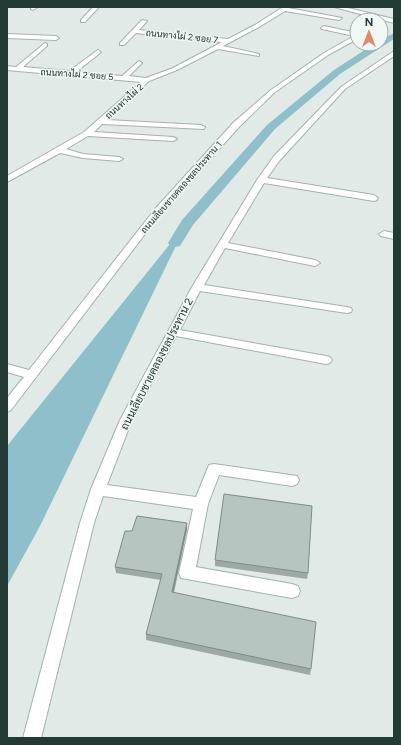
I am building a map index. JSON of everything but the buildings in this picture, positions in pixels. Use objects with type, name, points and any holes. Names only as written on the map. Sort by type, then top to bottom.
[{"type":"street","points":[[83,21],[96,7]]},
{"type":"street","points":[[337,7],[393,21]]},
{"type":"street","points":[[286,8],[339,18]]},
{"type":"street","name":"ถนนทางไผ่ 2","points":[[8,178],[87,134],[147,80],[175,69],[257,26],[286,8]]},
{"type":"street","points":[[122,44],[144,21]]},
{"type":"street","points":[[324,28],[349,34]]},
{"type":"street","name":"ถนนทางไผ่ 2 ซอย 7","points":[[136,31],[229,41]]},
{"type":"street","points":[[7,36],[56,38]]},
{"type":"street","name":"ถนนเลียบชายคลองชลประทาน 1","points":[[7,407],[158,211],[237,124],[273,91],[326,54],[349,41]]},
{"type":"street","points":[[17,69],[45,45]]},
{"type":"street","points":[[217,47],[257,55]]},
{"type":"street","points":[[71,73],[98,52]]},
{"type":"street","name":"ถนนเลียบชายคลองชลประทาน 2","points":[[32,738],[87,523],[98,489],[126,420],[172,332],[261,180],[277,158],[343,88],[394,53]]},
{"type":"street","points":[[125,77],[139,63]]},
{"type":"street","name":"ถนนทางไผ่ 2 ซอย 5","points":[[7,68],[147,80]]},
{"type":"street","points":[[100,122],[202,127]]},
{"type":"street","points":[[87,134],[173,139]]},
{"type":"street","points":[[58,150],[83,156],[119,159]]},
{"type":"street","points":[[261,180],[374,198]]},
{"type":"street","points":[[384,234],[394,236]]},
{"type":"street","points":[[222,245],[315,263]]},
{"type":"street","points":[[197,287],[347,310]]},
{"type":"street","points":[[172,332],[326,360]]},
{"type":"street","points":[[7,368],[32,375]]},
{"type":"street","points":[[292,480],[214,469],[201,504],[187,574],[292,591]]},
{"type":"street","points":[[98,489],[201,504]]},
{"type":"water","points":[[187,223],[40,526],[7,586],[7,446]]},
{"type":"waterway","points":[[389,39],[394,36]]},
{"type":"waterway","points":[[175,243],[187,223],[271,127],[337,72],[368,52]]}]
